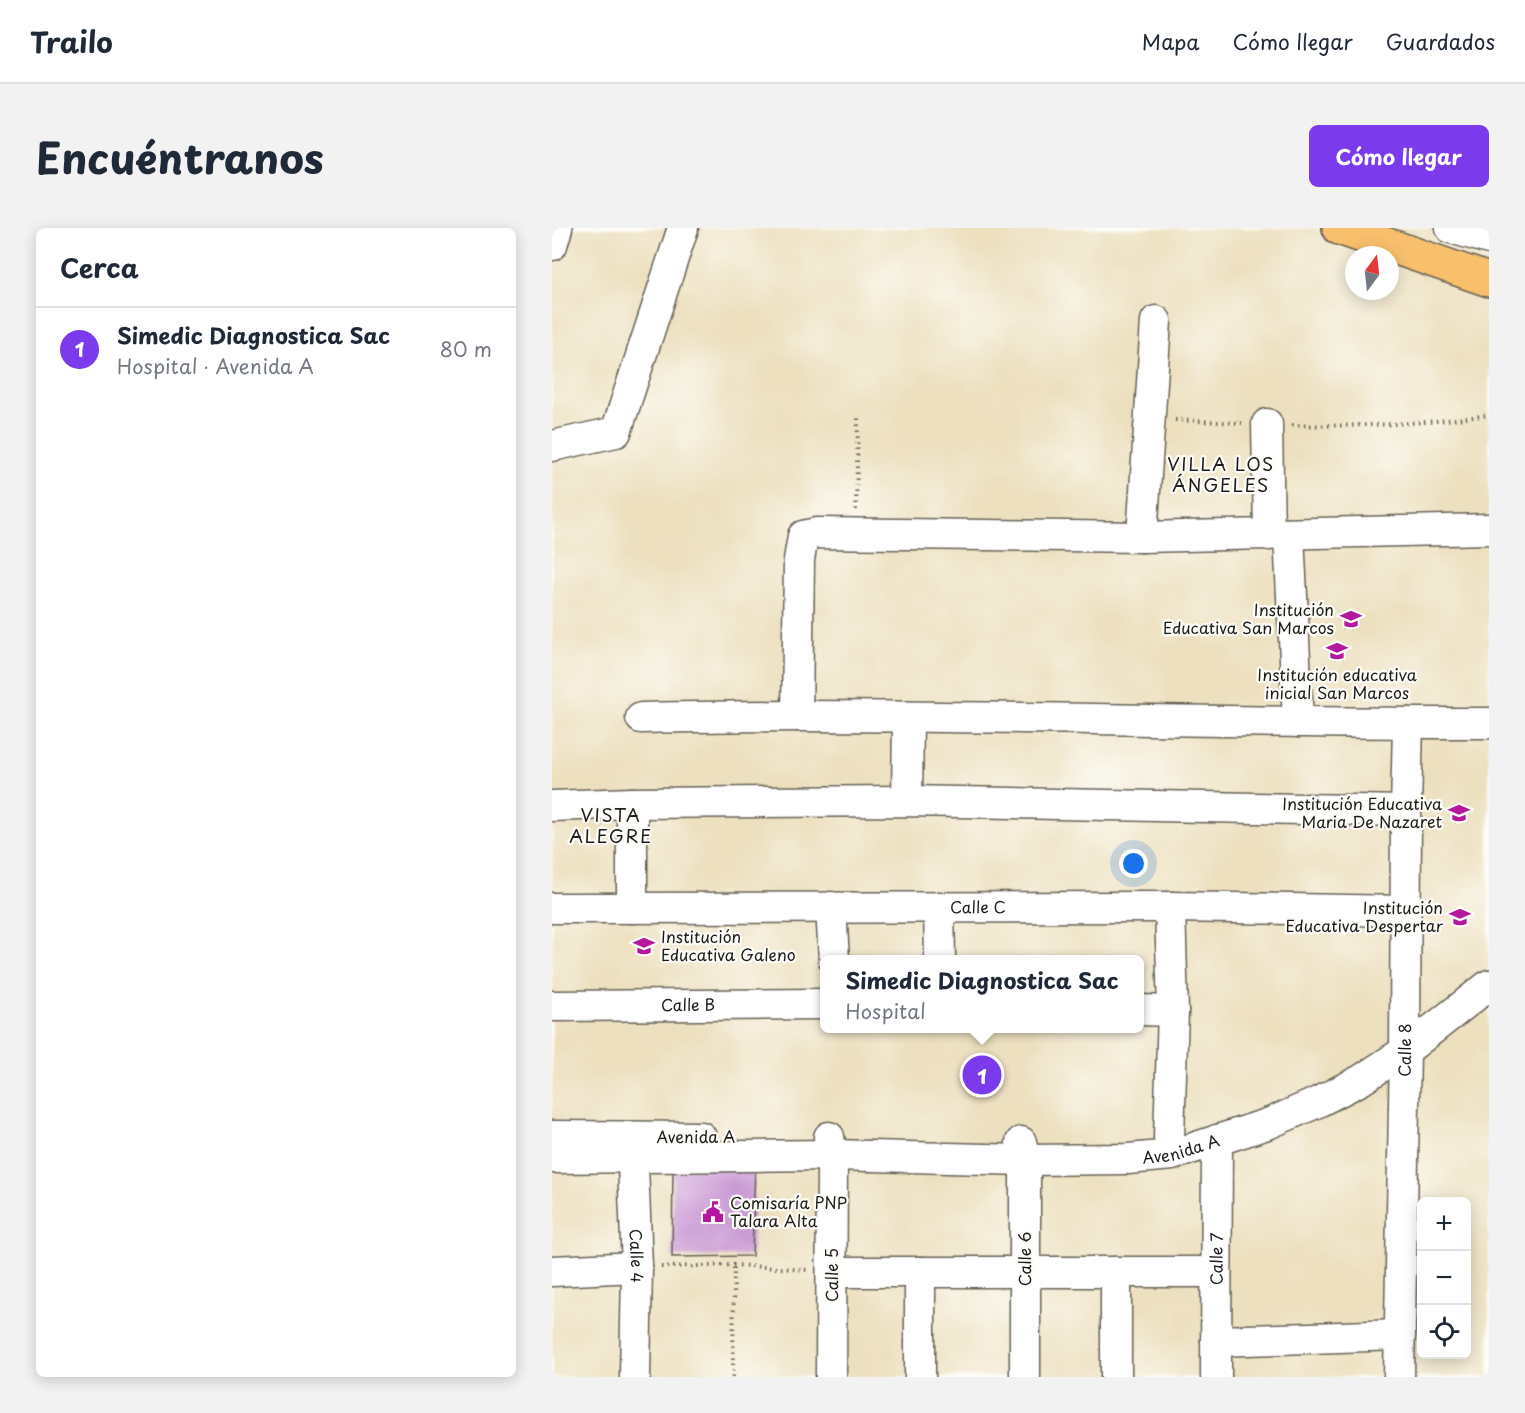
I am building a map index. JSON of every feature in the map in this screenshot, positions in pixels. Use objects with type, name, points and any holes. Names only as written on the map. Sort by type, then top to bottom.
[{"type":"main road","points":[[1339,228],[1489,280]]},
{"type":"street","points":[[552,245],[557,228]]},
{"type":"street","points":[[552,446],[616,432],[683,228]]},
{"type":"street","points":[[1451,228],[1484,235]]},
{"type":"street","points":[[1142,537],[1156,321]]},
{"type":"street","points":[[1267,424],[1298,722]]},
{"type":"street","points":[[797,716],[799,560],[803,536],[818,533],[1142,537],[1489,529]]},
{"type":"street","points":[[641,718],[797,716],[1489,723]]},
{"type":"street","points":[[907,801],[908,717]]},
{"type":"street","name":"Calle 8","points":[[1400,1377],[1408,723]]},
{"type":"street","points":[[552,806],[632,803],[907,801],[1406,811]]},
{"type":"street","points":[[632,803],[632,908]]},
{"type":"street","points":[[831,907],[834,955]]},
{"type":"street","points":[[939,907],[940,955]]},
{"type":"street","points":[[1169,1137],[1173,1011],[1170,907]]},
{"type":"street","name":"Calle C","points":[[552,908],[1170,907],[1405,911]]},
{"type":"street","points":[[1217,1140],[1270,1123],[1361,1080],[1405,1051],[1489,985]]},
{"type":"street","name":"Calle B","points":[[552,1006],[820,1004]]},
{"type":"street","points":[[1144,1010],[1173,1011]]},
{"type":"street","name":"Avenida A","points":[[552,1136],[632,1147]]},
{"type":"street","name":"Avenida A","points":[[1023,1151],[1078,1142],[1169,1137],[1217,1140]]},
{"type":"street","name":"Avenida A","points":[[552,1158],[632,1147],[831,1146],[1023,1151],[1128,1159],[1172,1155],[1217,1140]]},
{"type":"street","name":"Calle 7","points":[[1216,1377],[1217,1140]]},
{"type":"street","name":"Calle 5","points":[[831,1146],[831,1377]]},
{"type":"street","name":"Calle 4","points":[[632,1147],[637,1267],[635,1377]]},
{"type":"street","name":"Calle 6","points":[[1023,1151],[1025,1377]]},
{"type":"street","points":[[552,1271],[637,1267]]},
{"type":"street","points":[[831,1272],[1216,1272]]},
{"type":"street","points":[[920,1272],[921,1377]]},
{"type":"street","points":[[1116,1272],[1116,1377]]},
{"type":"street","points":[[1216,1341],[1400,1335]]},
{"type":"path","points":[[1150,419],[1315,426],[1447,421],[1489,415]]},
{"type":"path","points":[[855,534],[858,418]]},
{"type":"path","points":[[733,1377],[734,1265]]},
{"type":"path","points":[[637,1267],[734,1265],[831,1272]]},
{"type":"building","name":"Comisaría PNP Talara Alta","points":[[755,1166],[752,1256],[672,1257],[673,1168]]},
{"type":"place","name":"Institución Educativa San Marcos","points":[[1351,619]]},
{"type":"place","name":"Institución educativa inicial San Marcos","points":[[1337,651]]},
{"type":"place","name":"Institución Educativa Maria De Nazaret","points":[[1459,813]]},
{"type":"place","name":"Institución Educativa Despertar","points":[[1460,917]]},
{"type":"place","name":"Institución Educativa Galeno","points":[[644,946]]},
{"type":"place","name":"Simedic Diagnostica Sac","points":[[982,1075]]},
{"type":"place","name":"Comisaría PNP Talara Alta","points":[[713,1212]]},
{"type":"district","name":"VILLA LOS ÁNGELES","points":[[1221,475]]},
{"type":"district","name":"VISTA ALEGRE","points":[[611,826]]}]
